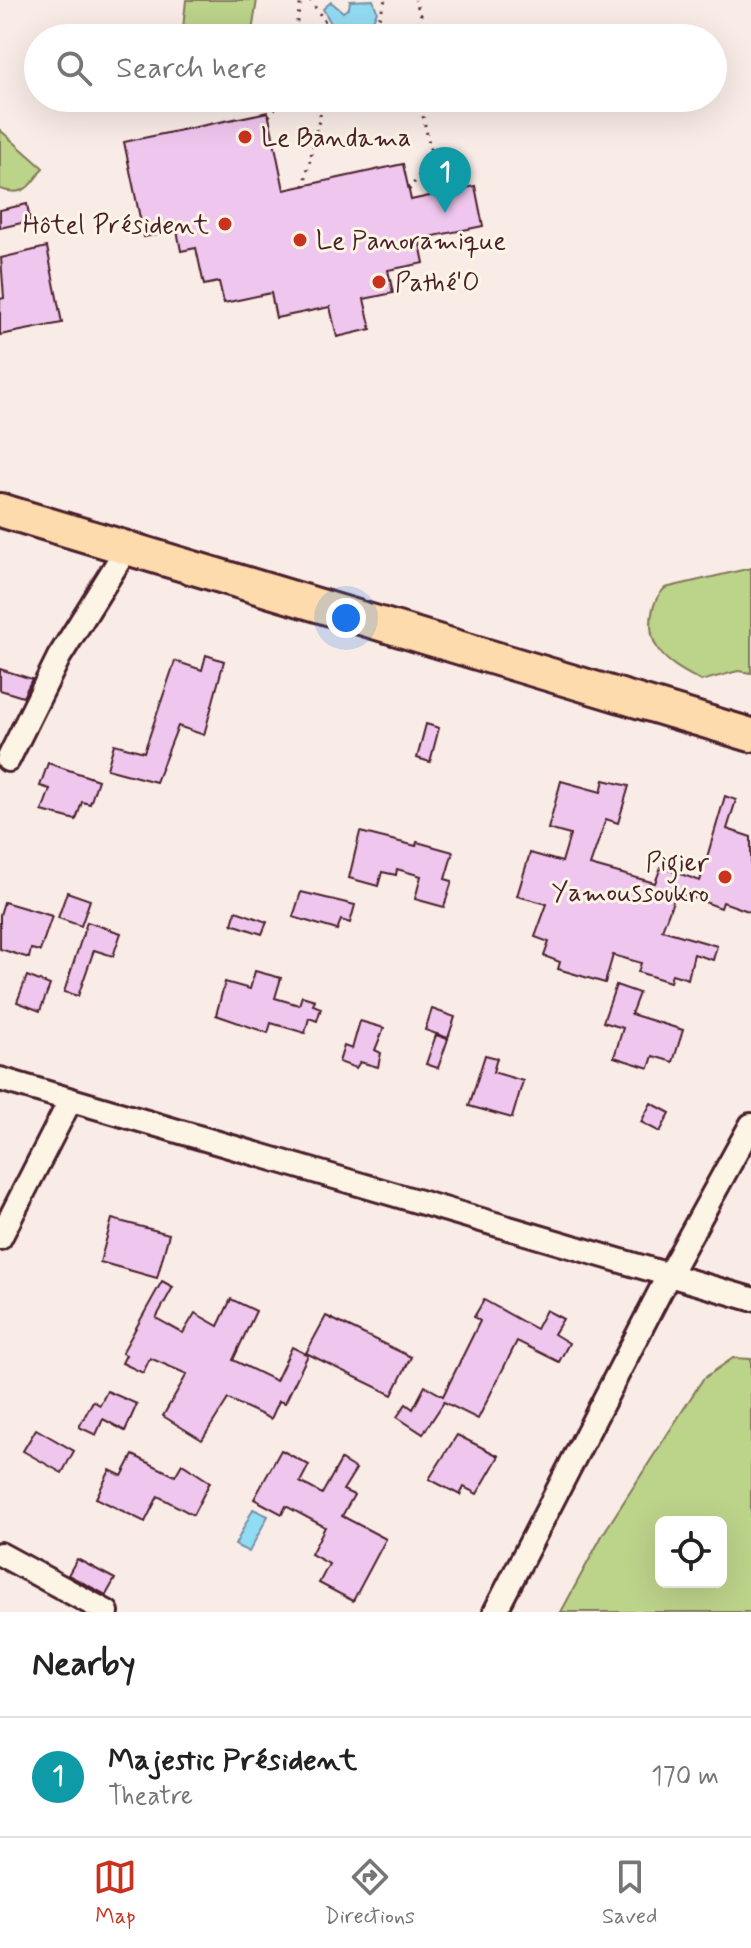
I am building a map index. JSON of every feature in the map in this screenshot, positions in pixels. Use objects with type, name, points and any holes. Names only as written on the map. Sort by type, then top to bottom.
[{"type":"highway","points":[[0,510],[751,735]]},
{"type":"street","points":[[8,760],[59,657],[127,548]]},
{"type":"street","points":[[0,1079],[751,1299]]},
{"type":"street","points":[[0,1238],[70,1101]]},
{"type":"street","points":[[495,1612],[668,1276],[751,1125]]},
{"type":"street","points":[[0,1554],[107,1612]]},
{"type":"path","points":[[297,24],[301,0]]},
{"type":"path","points":[[310,0],[327,24]]},
{"type":"path","points":[[377,24],[385,0]]},
{"type":"path","points":[[415,0],[421,15],[418,24]]},
{"type":"path","points":[[269,116],[272,112]]},
{"type":"path","points":[[304,186],[321,112]]},
{"type":"path","points":[[409,190],[432,157],[422,112]]},
{"type":"green space","points":[[186,0],[257,0],[253,24],[183,24]]},
{"type":"green space","points":[[0,130],[43,168],[21,191],[0,189]]},
{"type":"green space","points":[[751,568],[751,673],[738,671],[701,681],[664,657],[653,636],[651,618],[656,601],[665,588]]},
{"type":"green space","points":[[733,1358],[751,1359],[751,1612],[561,1612],[603,1534],[703,1379]]},
{"type":"water","points":[[373,0],[377,11],[372,24],[331,24],[323,9],[331,2],[343,12],[349,8],[350,1]]},
{"type":"water","points":[[253,1509],[268,1516],[249,1552],[235,1545]]},
{"type":"building","points":[[268,112],[284,190],[403,164],[411,200],[475,186],[483,226],[419,239],[424,263],[388,270],[393,293],[364,299],[371,329],[337,337],[330,307],[276,318],[271,293],[224,303],[219,282],[204,285],[196,248],[181,251],[177,230],[144,237],[124,142]]},
{"type":"building","points":[[27,204],[30,221],[0,228],[0,210]]},
{"type":"building","points":[[47,247],[62,323],[0,335],[0,299],[4,298],[1,258]]},
{"type":"building","points":[[206,655],[224,661],[204,735],[178,726],[156,782],[107,769],[114,744],[144,752],[175,661],[202,670]]},
{"type":"building","points":[[0,669],[32,679],[23,697],[0,690]]},
{"type":"building","points":[[426,724],[439,728],[430,762],[417,758]]},
{"type":"building","points":[[48,763],[98,780],[90,804],[82,802],[76,820],[42,811],[50,789],[40,786]]},
{"type":"building","points":[[604,780],[629,786],[618,823],[606,819],[590,865],[655,883],[661,867],[700,881],[725,796],[736,800],[727,829],[751,837],[751,912],[723,902],[721,908],[683,894],[682,898],[675,896],[662,930],[717,946],[713,960],[694,954],[688,979],[672,974],[670,982],[638,972],[641,963],[613,955],[605,983],[558,969],[560,962],[544,956],[549,942],[535,937],[547,904],[517,896],[530,853],[562,862],[570,835],[548,829],[561,781],[601,792]]},
{"type":"building","points":[[360,832],[453,852],[445,879],[452,881],[444,907],[415,899],[421,876],[397,869],[396,875],[382,872],[378,886],[349,878]]},
{"type":"building","points":[[67,892],[90,900],[81,926],[58,918]]},
{"type":"building","points":[[301,892],[355,905],[350,923],[341,920],[337,930],[293,917]]},
{"type":"building","points":[[4,902],[52,916],[40,951],[31,949],[29,958],[0,949],[0,915]]},
{"type":"building","points":[[236,911],[267,922],[262,934],[232,924]]},
{"type":"building","points":[[87,922],[121,933],[113,956],[94,950],[78,996],[64,992]]},
{"type":"building","points":[[255,971],[281,978],[275,998],[299,1005],[302,996],[315,1000],[313,1005],[321,1008],[317,1021],[309,1018],[305,1033],[271,1023],[268,1033],[216,1015],[225,982],[250,989]]},
{"type":"building","points":[[27,976],[50,985],[40,1011],[17,1002]]},
{"type":"building","points":[[616,985],[639,993],[631,1014],[683,1030],[673,1062],[653,1056],[649,1068],[614,1057],[623,1028],[603,1022]]},
{"type":"building","points":[[432,1009],[455,1017],[448,1038],[425,1030]]},
{"type":"building","points":[[360,1021],[384,1028],[375,1050],[381,1053],[378,1067],[360,1062],[356,1068],[339,1062],[344,1046],[352,1049]]},
{"type":"building","points":[[436,1035],[448,1039],[438,1068],[426,1064]]},
{"type":"building","points":[[485,1055],[497,1058],[493,1072],[523,1081],[512,1118],[469,1106]]},
{"type":"building","points":[[651,1103],[670,1113],[660,1132],[641,1122]]},
{"type":"building","points":[[112,1219],[169,1234],[157,1278],[100,1262]]},
{"type":"building","points":[[162,1281],[173,1287],[156,1318],[183,1333],[195,1313],[218,1326],[231,1299],[256,1311],[233,1360],[276,1381],[292,1347],[308,1355],[285,1403],[279,1401],[271,1419],[228,1399],[202,1440],[163,1416],[187,1374],[150,1358],[143,1373],[122,1363],[126,1355],[122,1353]]},
{"type":"building","points":[[484,1300],[536,1329],[546,1310],[563,1319],[554,1334],[569,1343],[559,1362],[517,1341],[478,1419],[444,1402],[423,1434],[397,1417],[406,1404],[413,1409],[425,1386],[443,1396],[480,1321],[474,1317]]},
{"type":"building","points":[[326,1316],[411,1357],[392,1395],[306,1353]]},
{"type":"building","points":[[107,1391],[137,1404],[125,1431],[103,1419],[96,1435],[79,1427],[93,1401],[100,1405]]},
{"type":"building","points":[[36,1429],[74,1451],[62,1473],[23,1451]]},
{"type":"building","points":[[457,1435],[499,1456],[477,1494],[464,1487],[460,1495],[429,1479]]},
{"type":"building","points":[[281,1450],[309,1465],[300,1482],[322,1494],[341,1460],[356,1469],[343,1490],[354,1495],[342,1516],[386,1539],[353,1601],[319,1583],[329,1564],[311,1554],[325,1527],[286,1506],[282,1514],[254,1499]]},
{"type":"building","points":[[133,1455],[175,1476],[182,1464],[210,1482],[193,1515],[158,1496],[145,1522],[96,1498],[110,1470],[122,1476]]},
{"type":"building","points":[[77,1559],[115,1579],[106,1595],[68,1575]]},
{"type":"place","name":"Le Bandama","points":[[245,137]]},
{"type":"place","name":"Majestic Président","points":[[445,213]]},
{"type":"place","name":"Hôtel Président","points":[[225,224]]},
{"type":"place","name":"Le Panoramique","points":[[300,240]]},
{"type":"place","name":"Pathé'O","points":[[379,282]]},
{"type":"place","name":"Pigier Yamoussoukro","points":[[725,877]]}]
